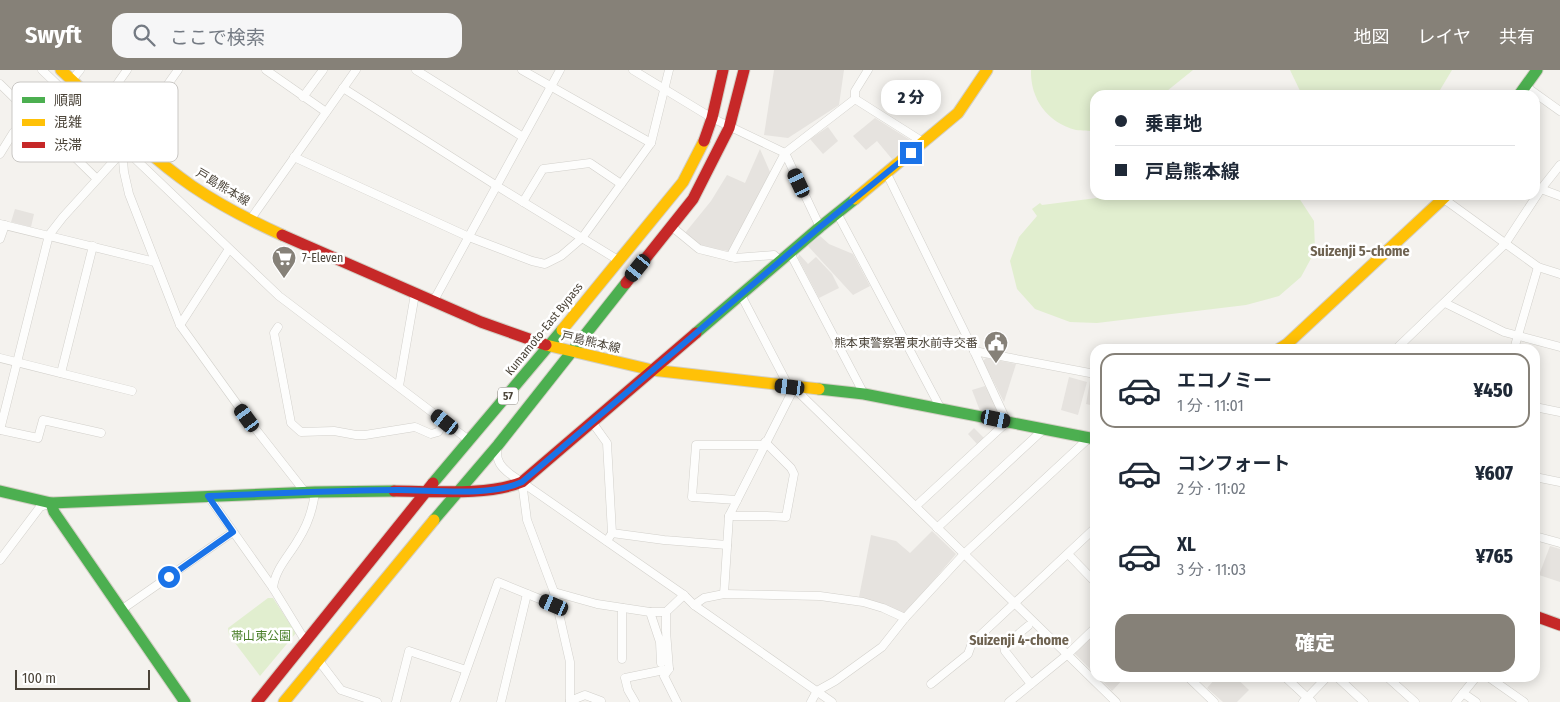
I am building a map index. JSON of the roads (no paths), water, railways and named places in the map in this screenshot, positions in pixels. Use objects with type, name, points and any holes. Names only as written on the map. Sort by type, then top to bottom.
[{"type":"main road","name":"戸島熊本線","points":[[61,70],[72,80]]},
{"type":"main road","name":"Kumamoto-East Bypass","points":[[257,702],[427,490],[470,441],[683,182],[703,143],[712,118],[724,70]]},
{"type":"main road","name":"57","points":[[284,702],[498,444],[692,199],[730,128],[744,70]]},
{"type":"main road","points":[[0,490],[51,503],[310,492],[491,490],[522,482],[820,227],[887,174],[958,113],[986,70]]},
{"type":"main road","points":[[1523,90],[1537,70]]},
{"type":"main road","name":"戸島熊本線","points":[[160,162],[192,186],[250,220],[433,302],[547,346],[652,370],[864,394],[1090,438]]},
{"type":"main road","points":[[1289,344],[1443,200]]},
{"type":"main road","points":[[51,503],[54,512],[185,702]]},
{"type":"main road","points":[[1540,618],[1560,625]]},
{"type":"street","points":[[42,70],[54,82]]},
{"type":"street","points":[[72,80],[80,70]]},
{"type":"street","points":[[119,82],[127,70]]},
{"type":"street","points":[[169,82],[178,70]]},
{"type":"street","points":[[303,97],[323,70]]},
{"type":"street","points":[[250,220],[356,70]]},
{"type":"street","points":[[416,70],[523,137]]},
{"type":"street","points":[[522,70],[651,143]]},
{"type":"street","points":[[433,302],[560,70]]},
{"type":"street","points":[[633,70],[730,128],[785,153],[820,227]]},
{"type":"street","points":[[294,157],[469,237],[532,261],[545,264],[561,256],[582,238],[651,143],[669,70]]},
{"type":"street","points":[[855,99],[855,91],[868,70]]},
{"type":"street","points":[[269,71],[326,112]]},
{"type":"street","points":[[0,84],[12,96]]},
{"type":"street","points":[[342,88],[618,260]]},
{"type":"street","points":[[855,99],[924,142]]},
{"type":"street","points":[[730,257],[785,153],[855,99]]},
{"type":"street","points":[[1540,100],[1560,111]]},
{"type":"street","points":[[0,154],[12,135]]},
{"type":"street","points":[[80,162],[97,179]]},
{"type":"street","points":[[101,433],[42,420],[38,438],[0,430],[49,235],[63,216],[112,162]]},
{"type":"street","points":[[123,162],[129,194],[180,325],[253,426],[310,492],[311,511],[300,538],[279,570],[273,588]]},
{"type":"street","points":[[135,162],[280,296],[470,441]]},
{"type":"street","points":[[524,202],[543,169],[590,163],[621,184]]},
{"type":"street","points":[[1560,165],[1541,189],[1560,196]]},
{"type":"street","points":[[887,174],[1007,422],[916,506]]},
{"type":"street","points":[[1450,200],[1505,244],[1538,267],[1560,274]]},
{"type":"street","points":[[1401,344],[1505,244],[1534,200]]},
{"type":"street","points":[[837,213],[941,408]]},
{"type":"street","points":[[0,239],[3,224],[155,262]]},
{"type":"street","points":[[671,226],[699,249],[730,257],[743,258],[774,255],[780,261]]},
{"type":"street","points":[[60,374],[93,246]]},
{"type":"street","points":[[180,325],[229,249]]},
{"type":"street","points":[[790,253],[864,394]]},
{"type":"street","points":[[1515,344],[1538,267]]},
{"type":"street","points":[[399,386],[415,294]]},
{"type":"street","points":[[741,295],[792,387],[1090,676]]},
{"type":"street","points":[[1445,303],[1504,332],[1560,347]]},
{"type":"street","points":[[278,327],[274,333],[291,423],[301,432],[334,430],[365,435],[415,427],[431,434],[438,432],[445,422]]},
{"type":"street","points":[[974,351],[1090,373]]},
{"type":"street","points":[[0,358],[132,391]]},
{"type":"street","points":[[724,594],[729,516],[792,387]]},
{"type":"street","points":[[1540,408],[1560,412]]},
{"type":"street","points":[[592,422],[607,443],[612,533],[607,541]]},
{"type":"street","points":[[937,528],[1044,429]]},
{"type":"street","points":[[811,702],[817,691],[835,681],[882,646],[964,554],[1090,440]]},
{"type":"street","points":[[498,444],[496,457],[501,467],[684,595],[694,605],[832,702]]},
{"type":"street","points":[[729,516],[786,517],[794,474],[791,468],[765,444],[696,445],[692,497],[737,500]]},
{"type":"street","points":[[1540,478],[1560,482]]},
{"type":"street","points":[[522,482],[528,520],[554,592],[570,662],[570,702],[585,696],[601,701]]},
{"type":"street","points":[[208,496],[273,588],[306,642]]},
{"type":"street","points":[[1,555],[40,507],[51,503]]},
{"type":"street","points":[[121,610],[233,532]]},
{"type":"street","points":[[612,533],[664,540],[727,545]]},
{"type":"street","points":[[930,684],[968,654],[972,643],[1090,533]]},
{"type":"street","points":[[1540,537],[1560,543]]},
{"type":"street","points":[[1068,554],[1090,577]]},
{"type":"street","points":[[455,702],[498,582],[557,606]]},
{"type":"street","points":[[554,592],[598,604],[650,612],[666,612],[684,595]]},
{"type":"street","points":[[501,702],[527,594]]},
{"type":"street","points":[[694,605],[704,598],[724,594],[804,595],[849,599],[882,608],[905,618]]},
{"type":"street","points":[[622,608],[622,659]]},
{"type":"street","points":[[650,612],[660,642],[661,663]]},
{"type":"street","points":[[666,612],[669,669],[664,676],[677,702]]},
{"type":"street","points":[[1028,626],[1004,646],[1005,651],[1031,684]]},
{"type":"street","points":[[1009,702],[1068,654],[1090,633]]},
{"type":"street","points":[[396,702],[409,651],[466,670]]},
{"type":"street","points":[[318,661],[341,690],[376,702]]},
{"type":"street","points":[[635,702],[628,690],[625,678],[669,669]]},
{"type":"street","points":[[1096,682],[1116,702]]},
{"type":"street","points":[[1193,682],[1214,702]]},
{"type":"street","points":[[1290,682],[1307,701],[1323,682]]},
{"type":"street","points":[[1342,682],[1364,702]]},
{"type":"street","points":[[1393,682],[1415,702]]},
{"type":"street","points":[[1456,702],[1472,682]]},
{"type":"street","points":[[1496,682],[1524,702]]},
{"type":"street","points":[[1463,693],[1476,702]]},
{"type":"place","name":"7-Eleven","points":[[284,279]]},
{"type":"place","name":"熊本東警察署東水前寺交番","points":[[996,364]]},
{"type":"district","name":"Suizenji 5-chome","points":[[1360,251]]},
{"type":"district","name":"Suizenji 4-chome","points":[[1019,640]]},
{"type":"park label","name":"帯山東公園","points":[[261,636]]}]
